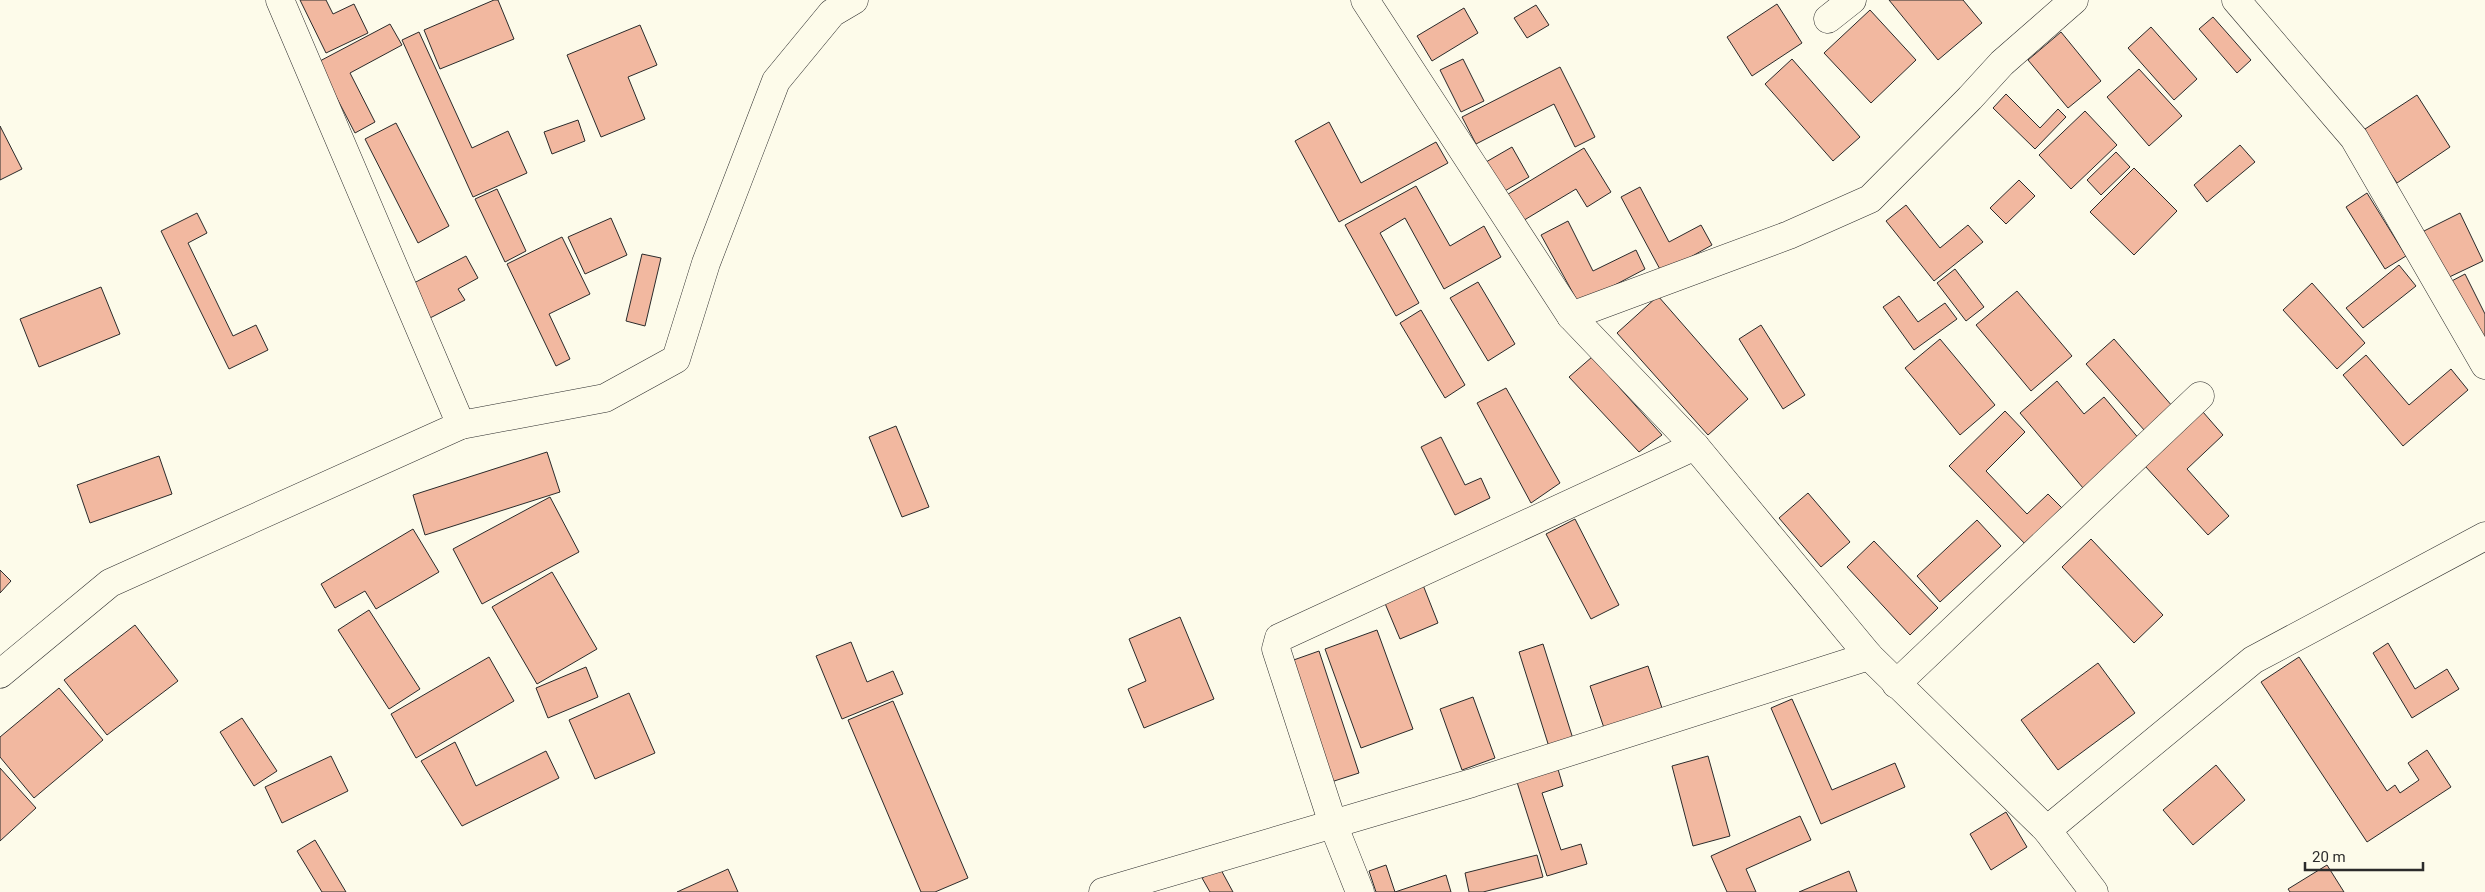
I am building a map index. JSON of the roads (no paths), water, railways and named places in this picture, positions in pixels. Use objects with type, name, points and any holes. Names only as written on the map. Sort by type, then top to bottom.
[{"type":"street","points":[[280,0],[460,425]]},
{"type":"street","points":[[0,674],[110,583],[460,425],[605,398],[676,359],[706,263],[776,81],[832,13],[854,0]]},
{"type":"street","points":[[1365,0],[1572,316],[1695,446],[1869,656],[2047,830],[2094,892]]},
{"type":"street","points":[[1828,19],[1852,0]]},
{"type":"street","points":[[1572,316],[1790,235],[1870,200],[2002,63],[2074,0]]},
{"type":"street","points":[[2236,0],[2354,138],[2485,365]]},
{"type":"street","points":[[1896,684],[2200,396]]},
{"type":"street","points":[[1360,892],[1333,824],[1276,649],[1279,638],[1695,446]]},
{"type":"street","points":[[2047,830],[2253,660],[2485,536]]},
{"type":"street","points":[[1103,892],[1472,783],[1869,656]]}]
